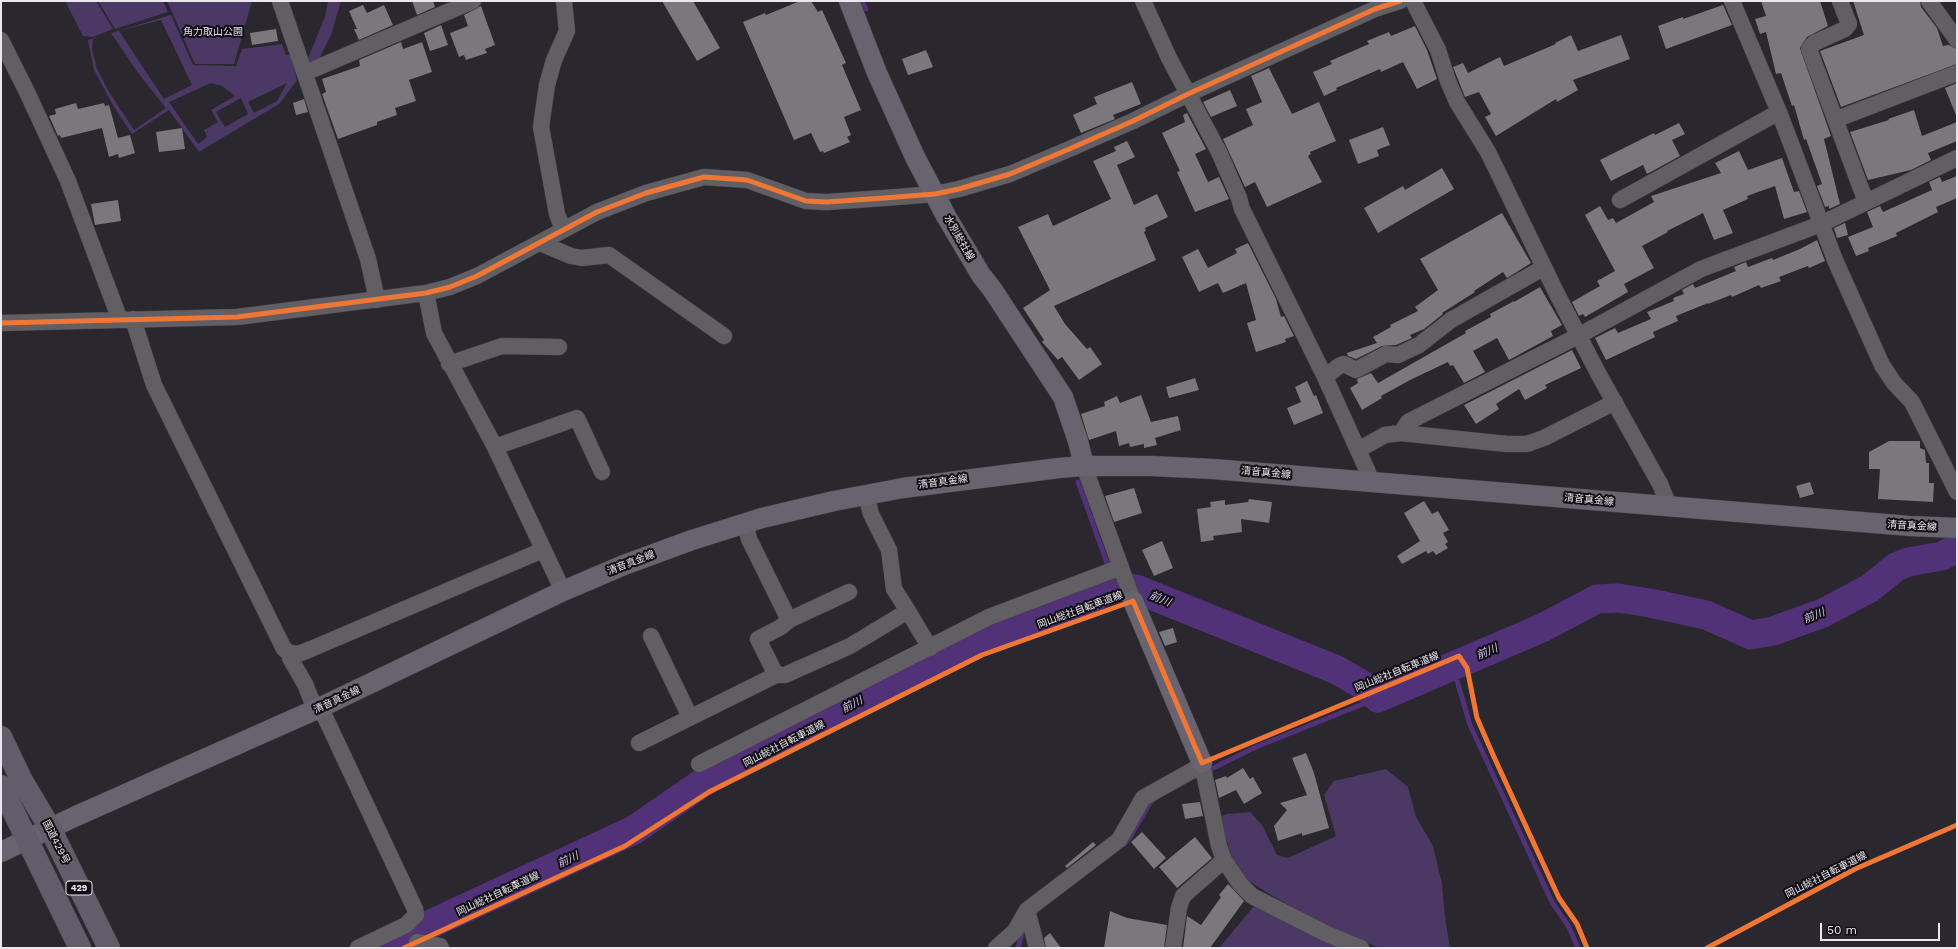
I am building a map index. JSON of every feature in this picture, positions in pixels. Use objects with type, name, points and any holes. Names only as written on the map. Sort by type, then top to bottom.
[{"type":"highway","name":"国道429号","points":[[1,737],[22,781],[50,828],[109,948]]},
{"type":"highway","name":"429","points":[[1,786],[80,948]]},
{"type":"main road","name":"水別総社線","points":[[849,1],[877,73],[915,157],[981,275],[992,289],[1063,398],[1084,466]]},
{"type":"main road","name":"清音真金線","points":[[1,852],[50,828],[319,708],[563,591],[638,560],[692,540],[745,523],[826,502],[866,494],[980,477],[1084,466],[1213,469],[1910,526],[1957,528]]},
{"type":"main road","name":"岡山総社自転車道線","points":[[1130,592],[1204,770]]},
{"type":"street","points":[[280,1],[368,259],[377,300]]},
{"type":"street","points":[[305,73],[473,1]]},
{"type":"street","points":[[563,229],[556,214],[541,127],[547,85],[554,60],[567,31],[564,1]]},
{"type":"street","points":[[1143,1],[1188,94],[1219,152],[1239,198],[1242,209],[1325,378],[1371,481]]},
{"type":"street","points":[[1,323],[237,318],[426,293],[450,288],[498,265],[597,212],[646,193],[704,177],[747,180],[806,201],[834,202],[935,194],[959,190],[1010,174],[1133,121],[1188,94],[1374,9],[1400,1]]},
{"type":"street","points":[[1414,1],[1438,50],[1452,92],[1488,152],[1543,268],[1578,336],[1660,484],[1669,506]]},
{"type":"street","points":[[1732,1],[1779,112],[1835,260],[1882,365],[1894,383],[1912,402],[1957,492]]},
{"type":"street","points":[[1840,1],[1849,24],[1845,29],[1814,43],[1809,49],[1866,202]]},
{"type":"street","points":[[1929,1],[1957,40]]},
{"type":"street","points":[[1,40],[68,181],[154,385],[284,649],[290,654],[290,658],[306,684],[311,698],[325,717],[415,909],[416,915],[406,925],[358,948]]},
{"type":"street","points":[[1836,120],[1957,73]]},
{"type":"street","points":[[1620,200],[1779,112]]},
{"type":"street","points":[[1400,433],[1408,422],[1578,336],[1701,269],[1821,224],[1957,158]]},
{"type":"street","points":[[540,243],[571,256],[582,258],[609,255],[724,336]]},
{"type":"street","points":[[1325,378],[1339,366],[1344,364],[1356,370],[1386,354],[1398,355],[1419,345],[1451,320],[1543,268]]},
{"type":"street","points":[[426,293],[434,333],[449,364],[495,448],[563,591]]},
{"type":"street","points":[[449,364],[502,346],[559,347]]},
{"type":"street","points":[[1358,450],[1386,435],[1400,433],[1506,444],[1527,444],[1544,438],[1615,402]]},
{"type":"street","points":[[495,448],[577,418],[602,472]]},
{"type":"street","points":[[1084,466],[1114,569],[1130,592]]},
{"type":"street","points":[[866,494],[871,514],[889,550],[894,589],[930,648]]},
{"type":"street","points":[[745,523],[749,539],[789,620]]},
{"type":"street","points":[[290,654],[298,654],[311,649],[543,550]]},
{"type":"street","points":[[699,764],[989,617],[1114,569]]},
{"type":"street","points":[[776,675],[758,639],[781,627],[789,620],[849,592]]},
{"type":"street","points":[[639,743],[776,675],[786,675],[850,646],[908,611]]},
{"type":"street","points":[[651,636],[690,717]]},
{"type":"street","points":[[996,948],[1015,931],[1027,910],[1119,840],[1143,798],[1196,768],[1204,770],[1219,846],[1224,860],[1231,873],[1252,896],[1328,934],[1361,948]]},
{"type":"street","points":[[1173,948],[1179,908],[1183,896],[1224,860]]},
{"type":"street","points":[[1027,910],[1037,948]]},
{"type":"street","points":[[417,942],[440,946],[441,948]]},
{"type":"green space","points":[[65,1],[96,1],[113,29],[93,37],[83,36]]},
{"type":"green space","points":[[98,1],[163,1],[168,12],[115,29]]},
{"type":"green space","name":"角力取山公園","points":[[167,1],[252,1],[234,64],[195,64]]},
{"type":"green space","points":[[328,1],[341,1],[331,35],[319,59],[315,63],[310,62],[308,58],[325,17]]},
{"type":"green space","points":[[171,15],[193,65],[236,66],[242,49],[282,44],[286,55],[291,54],[297,80],[279,104],[199,152],[169,110],[132,134],[114,107],[94,70],[88,40],[109,34],[93,39],[92,49],[97,69],[109,92],[134,130],[166,108],[138,73],[111,33]],"holes":[[[161,20],[192,85],[164,99],[119,31]],[[211,83],[222,86],[235,96],[211,110],[218,122],[204,130],[207,137],[198,144],[169,102]],[[287,83],[277,101],[254,113],[248,102]],[[241,98],[248,114],[225,127],[216,112]]]},
{"type":"green space","points":[[1386,769],[1408,787],[1416,817],[1433,846],[1442,884],[1450,948],[1379,948],[1318,922],[1266,892],[1243,877],[1233,860],[1219,817],[1227,814],[1250,812],[1262,825],[1277,855],[1288,858],[1336,836],[1324,795],[1334,781]]},
{"type":"green space","points":[[1255,905],[1351,948],[1219,948]]},
{"type":"building","points":[[412,1],[433,1],[435,7],[417,15]]},
{"type":"building","points":[[662,1],[693,1],[720,48],[697,61]]},
{"type":"building","points":[[800,1],[811,1],[818,12],[822,10],[846,63],[842,65],[861,110],[844,117],[851,135],[847,137],[850,142],[824,153],[823,151],[820,152],[811,133],[794,140],[743,22],[765,13],[766,15]]},
{"type":"building","points":[[1761,1],[1820,1],[1828,26],[1807,37],[1800,48],[1831,136],[1824,139],[1840,204],[1829,209],[1829,206],[1825,207],[1817,186],[1822,184],[1806,139],[1804,140],[1794,105],[1792,106],[1781,73],[1776,74],[1766,32],[1760,34],[1755,19],[1766,16]]},
{"type":"building","points":[[1853,1],[1920,1],[1921,7],[1937,28],[1943,46],[1949,45],[1957,49],[1957,64],[1841,107],[1820,51],[1864,35]]},
{"type":"building","points":[[363,5],[367,13],[384,5],[393,25],[359,40],[354,29],[357,29],[349,11]]},
{"type":"building","points":[[1723,5],[1732,25],[1666,49],[1658,26]]},
{"type":"building","points":[[481,6],[495,45],[485,49],[487,53],[466,60],[464,55],[459,57],[450,33],[468,26],[464,15]]},
{"type":"building","points":[[441,25],[448,45],[430,51],[424,33]]},
{"type":"building","points":[[1415,26],[1427,50],[1437,79],[1417,89],[1403,62],[1381,72],[1380,69],[1336,88],[1337,90],[1324,96],[1313,72],[1332,64],[1330,61],[1369,44],[1367,41],[1389,32],[1391,36]]},
{"type":"building","points":[[276,29],[278,41],[252,45],[250,33]]},
{"type":"building","points":[[1571,35],[1578,51],[1621,35],[1630,59],[1573,80],[1578,90],[1557,102],[1556,99],[1496,136],[1485,117],[1491,114],[1479,92],[1465,97],[1453,67],[1463,63],[1468,73],[1500,57],[1504,66],[1556,44],[1555,43]]},
{"type":"building","points":[[401,42],[403,49],[422,42],[432,72],[409,80],[416,101],[395,108],[397,115],[377,122],[377,125],[338,139],[322,94],[326,92],[322,79],[360,66],[359,60]]},
{"type":"building","points":[[926,50],[933,67],[908,75],[902,59]]},
{"type":"building","points":[[1269,68],[1292,114],[1319,102],[1336,141],[1310,152],[1311,154],[1308,156],[1322,182],[1267,207],[1255,182],[1245,187],[1223,139],[1253,125],[1246,109],[1262,102],[1251,76]]},
{"type":"building","points":[[1132,82],[1141,104],[1113,115],[1115,119],[1081,133],[1073,115],[1097,104],[1094,97]]},
{"type":"building","points":[[1957,83],[1957,115],[1956,115],[1945,88]]},
{"type":"building","points":[[1230,90],[1237,106],[1211,117],[1203,102]]},
{"type":"building","points":[[304,99],[308,112],[296,115],[293,103]]},
{"type":"building","points":[[76,103],[78,109],[104,103],[105,106],[109,105],[118,138],[130,135],[135,153],[119,158],[118,154],[109,157],[102,128],[61,138],[60,135],[58,136],[49,116],[56,114],[55,109]]},
{"type":"building","points":[[1914,110],[1922,136],[1957,122],[1957,141],[1928,153],[1931,160],[1911,170],[1868,180],[1850,132],[1889,120],[1888,119]]},
{"type":"building","points":[[1187,113],[1206,149],[1195,154],[1208,182],[1219,177],[1229,199],[1195,212],[1177,172],[1180,171],[1162,133],[1185,122],[1183,115]]},
{"type":"building","points":[[1679,123],[1685,134],[1672,140],[1680,156],[1647,174],[1643,165],[1611,181],[1600,160],[1654,133],[1655,135]]},
{"type":"building","points":[[1383,127],[1390,145],[1377,150],[1379,156],[1358,164],[1349,140]]},
{"type":"building","points":[[182,128],[185,149],[159,152],[156,132]]},
{"type":"building","points":[[1127,141],[1135,157],[1117,165],[1134,205],[1157,194],[1168,217],[1145,228],[1146,231],[1144,232],[1156,260],[1054,306],[1065,324],[1087,349],[1090,347],[1102,364],[1079,380],[1062,357],[1058,360],[1042,342],[1044,340],[1023,308],[1050,290],[1018,227],[1048,214],[1053,226],[1111,199],[1093,161],[1116,151],[1114,147]]},
{"type":"building","points":[[1739,151],[1748,170],[1782,158],[1794,192],[1799,191],[1807,212],[1784,219],[1775,186],[1747,196],[1748,199],[1723,210],[1733,233],[1714,240],[1703,213],[1667,231],[1668,232],[1642,246],[1654,268],[1624,284],[1628,292],[1585,317],[1583,314],[1579,316],[1572,302],[1600,286],[1597,281],[1615,271],[1585,215],[1600,206],[1608,220],[1613,218],[1616,223],[1654,202],[1651,196],[1721,173],[1715,163]]},
{"type":"building","points":[[1442,168],[1454,189],[1378,233],[1364,208],[1403,186],[1405,190]]},
{"type":"building","points":[[1957,176],[1957,198],[1936,207],[1938,212],[1896,233],[1897,236],[1868,248],[1869,251],[1856,256],[1848,237],[1873,227],[1867,212],[1880,206],[1883,212],[1932,190],[1929,182],[1940,177],[1942,182]]},
{"type":"building","points":[[118,200],[121,221],[95,225],[91,204]]},
{"type":"building","points":[[1502,213],[1531,263],[1507,278],[1503,272],[1442,313],[1443,314],[1424,329],[1410,335],[1412,338],[1396,345],[1382,346],[1356,359],[1348,356],[1347,353],[1377,343],[1373,337],[1391,327],[1390,325],[1418,311],[1415,307],[1438,290],[1420,259]]},
{"type":"building","points":[[1845,223],[1848,235],[1837,238],[1834,228]]},
{"type":"building","points":[[1817,240],[1825,261],[1809,268],[1808,266],[1779,277],[1781,281],[1761,288],[1759,285],[1732,297],[1731,295],[1676,316],[1678,321],[1653,332],[1655,337],[1606,360],[1595,338],[1615,328],[1618,333],[1651,319],[1647,312],[1674,301],[1673,298],[1684,294],[1682,290],[1693,284],[1695,288],[1736,271],[1734,267],[1746,262],[1748,267],[1772,258],[1773,260]]},
{"type":"building","points":[[1248,243],[1276,299],[1281,317],[1284,316],[1294,336],[1285,339],[1286,342],[1256,352],[1247,323],[1256,320],[1246,283],[1223,293],[1218,283],[1199,292],[1182,257],[1198,249],[1208,268],[1237,253],[1235,249]]},
{"type":"building","points":[[1540,287],[1562,325],[1551,331],[1553,336],[1509,360],[1497,338],[1473,351],[1485,372],[1464,383],[1453,365],[1450,366],[1448,362],[1381,396],[1382,398],[1362,410],[1350,388],[1358,383],[1357,379],[1371,373],[1378,383],[1466,333],[1465,331],[1491,317],[1490,314]]},
{"type":"building","points":[[1572,350],[1581,368],[1545,385],[1547,388],[1525,400],[1519,389],[1496,404],[1499,409],[1476,424],[1464,405]]},
{"type":"building","points":[[1195,378],[1199,390],[1169,398],[1166,387]]},
{"type":"building","points":[[1307,381],[1314,396],[1316,395],[1323,413],[1294,425],[1287,408],[1301,402],[1295,387]]},
{"type":"building","points":[[1141,395],[1151,422],[1178,416],[1181,430],[1155,438],[1157,445],[1144,448],[1144,444],[1130,447],[1129,443],[1119,446],[1116,431],[1089,440],[1081,414],[1105,406],[1104,402],[1117,396],[1120,403]]},
{"type":"building","points":[[1889,441],[1920,441],[1920,448],[1925,450],[1926,463],[1929,463],[1929,483],[1934,483],[1933,502],[1878,499],[1880,469],[1869,469],[1869,452]]},
{"type":"building","points":[[1810,482],[1814,494],[1800,498],[1796,486]]},
{"type":"building","points":[[1134,488],[1142,513],[1114,522],[1105,496]]},
{"type":"building","points":[[1249,499],[1272,502],[1269,523],[1241,519],[1242,532],[1213,536],[1214,540],[1201,542],[1197,509],[1211,507],[1210,502],[1225,500],[1225,505],[1248,502]]},
{"type":"building","points":[[1424,501],[1432,514],[1438,511],[1449,530],[1443,533],[1448,542],[1445,544],[1448,548],[1436,555],[1433,551],[1428,554],[1426,551],[1402,564],[1397,556],[1420,541],[1404,513]]},
{"type":"building","points":[[1162,541],[1173,568],[1154,576],[1142,550]]},
{"type":"building","points":[[1173,628],[1177,642],[1165,646],[1159,632]]},
{"type":"building","points":[[1306,753],[1314,773],[1329,828],[1302,836],[1302,833],[1278,841],[1274,826],[1287,810],[1280,803],[1307,795],[1292,758]]},
{"type":"building","points":[[1243,768],[1250,779],[1253,777],[1262,793],[1244,804],[1236,790],[1219,798],[1215,780],[1226,776],[1227,778]]},
{"type":"building","points":[[1200,802],[1203,816],[1185,819],[1182,804]]},
{"type":"building","points":[[1142,832],[1166,858],[1154,869],[1131,842]]},
{"type":"building","points":[[1195,837],[1212,858],[1177,888],[1159,867]]},
{"type":"building","points":[[1093,842],[1096,845],[1067,868],[1065,866]]},
{"type":"building","points":[[1228,884],[1244,901],[1210,948],[1183,948],[1187,916],[1201,925],[1221,897],[1219,895]]},
{"type":"building","points":[[1110,911],[1127,918],[1167,925],[1164,948],[1104,948]]},
{"type":"building","points":[[1050,933],[1061,948],[1046,948],[1044,938]]},
{"type":"waterway","points":[[862,1],[866,9]]},
{"type":"waterway","points":[[1078,482],[1112,577],[1112,589]]},
{"type":"waterway","name":"前川","points":[[379,948],[634,830],[708,779],[981,639],[1050,617],[1118,586],[1136,589],[1337,670],[1366,687],[1378,698],[1542,628],[1597,599],[1618,598],[1706,615],[1751,635],[1773,631],[1823,613],[1870,588],[1896,567],[1908,562],[1942,556],[1957,548]]},
{"type":"waterway","points":[[1453,667],[1470,725],[1552,902],[1569,927],[1578,948]]},
{"type":"waterway","points":[[1205,772],[1256,747],[1378,698]]},
{"type":"waterway","points":[[1124,844],[1154,799]]},
{"type":"waterway","points":[[1018,948],[1023,930]]},
{"type":"cycle path","points":[[1,323],[237,317],[426,293],[450,287],[477,276],[597,212],[646,193],[704,177],[747,180],[806,201],[827,202],[935,194],[959,189],[1010,174],[1067,150],[1375,9],[1400,1]]},
{"type":"cycle path","points":[[404,948],[625,846],[709,792],[982,655],[1133,601],[1202,763],[1459,656],[1467,668],[1477,718],[1494,757],[1559,898],[1577,924],[1587,948]]},
{"type":"cycle path","points":[[1707,948],[1855,869],[1957,825]]}]
